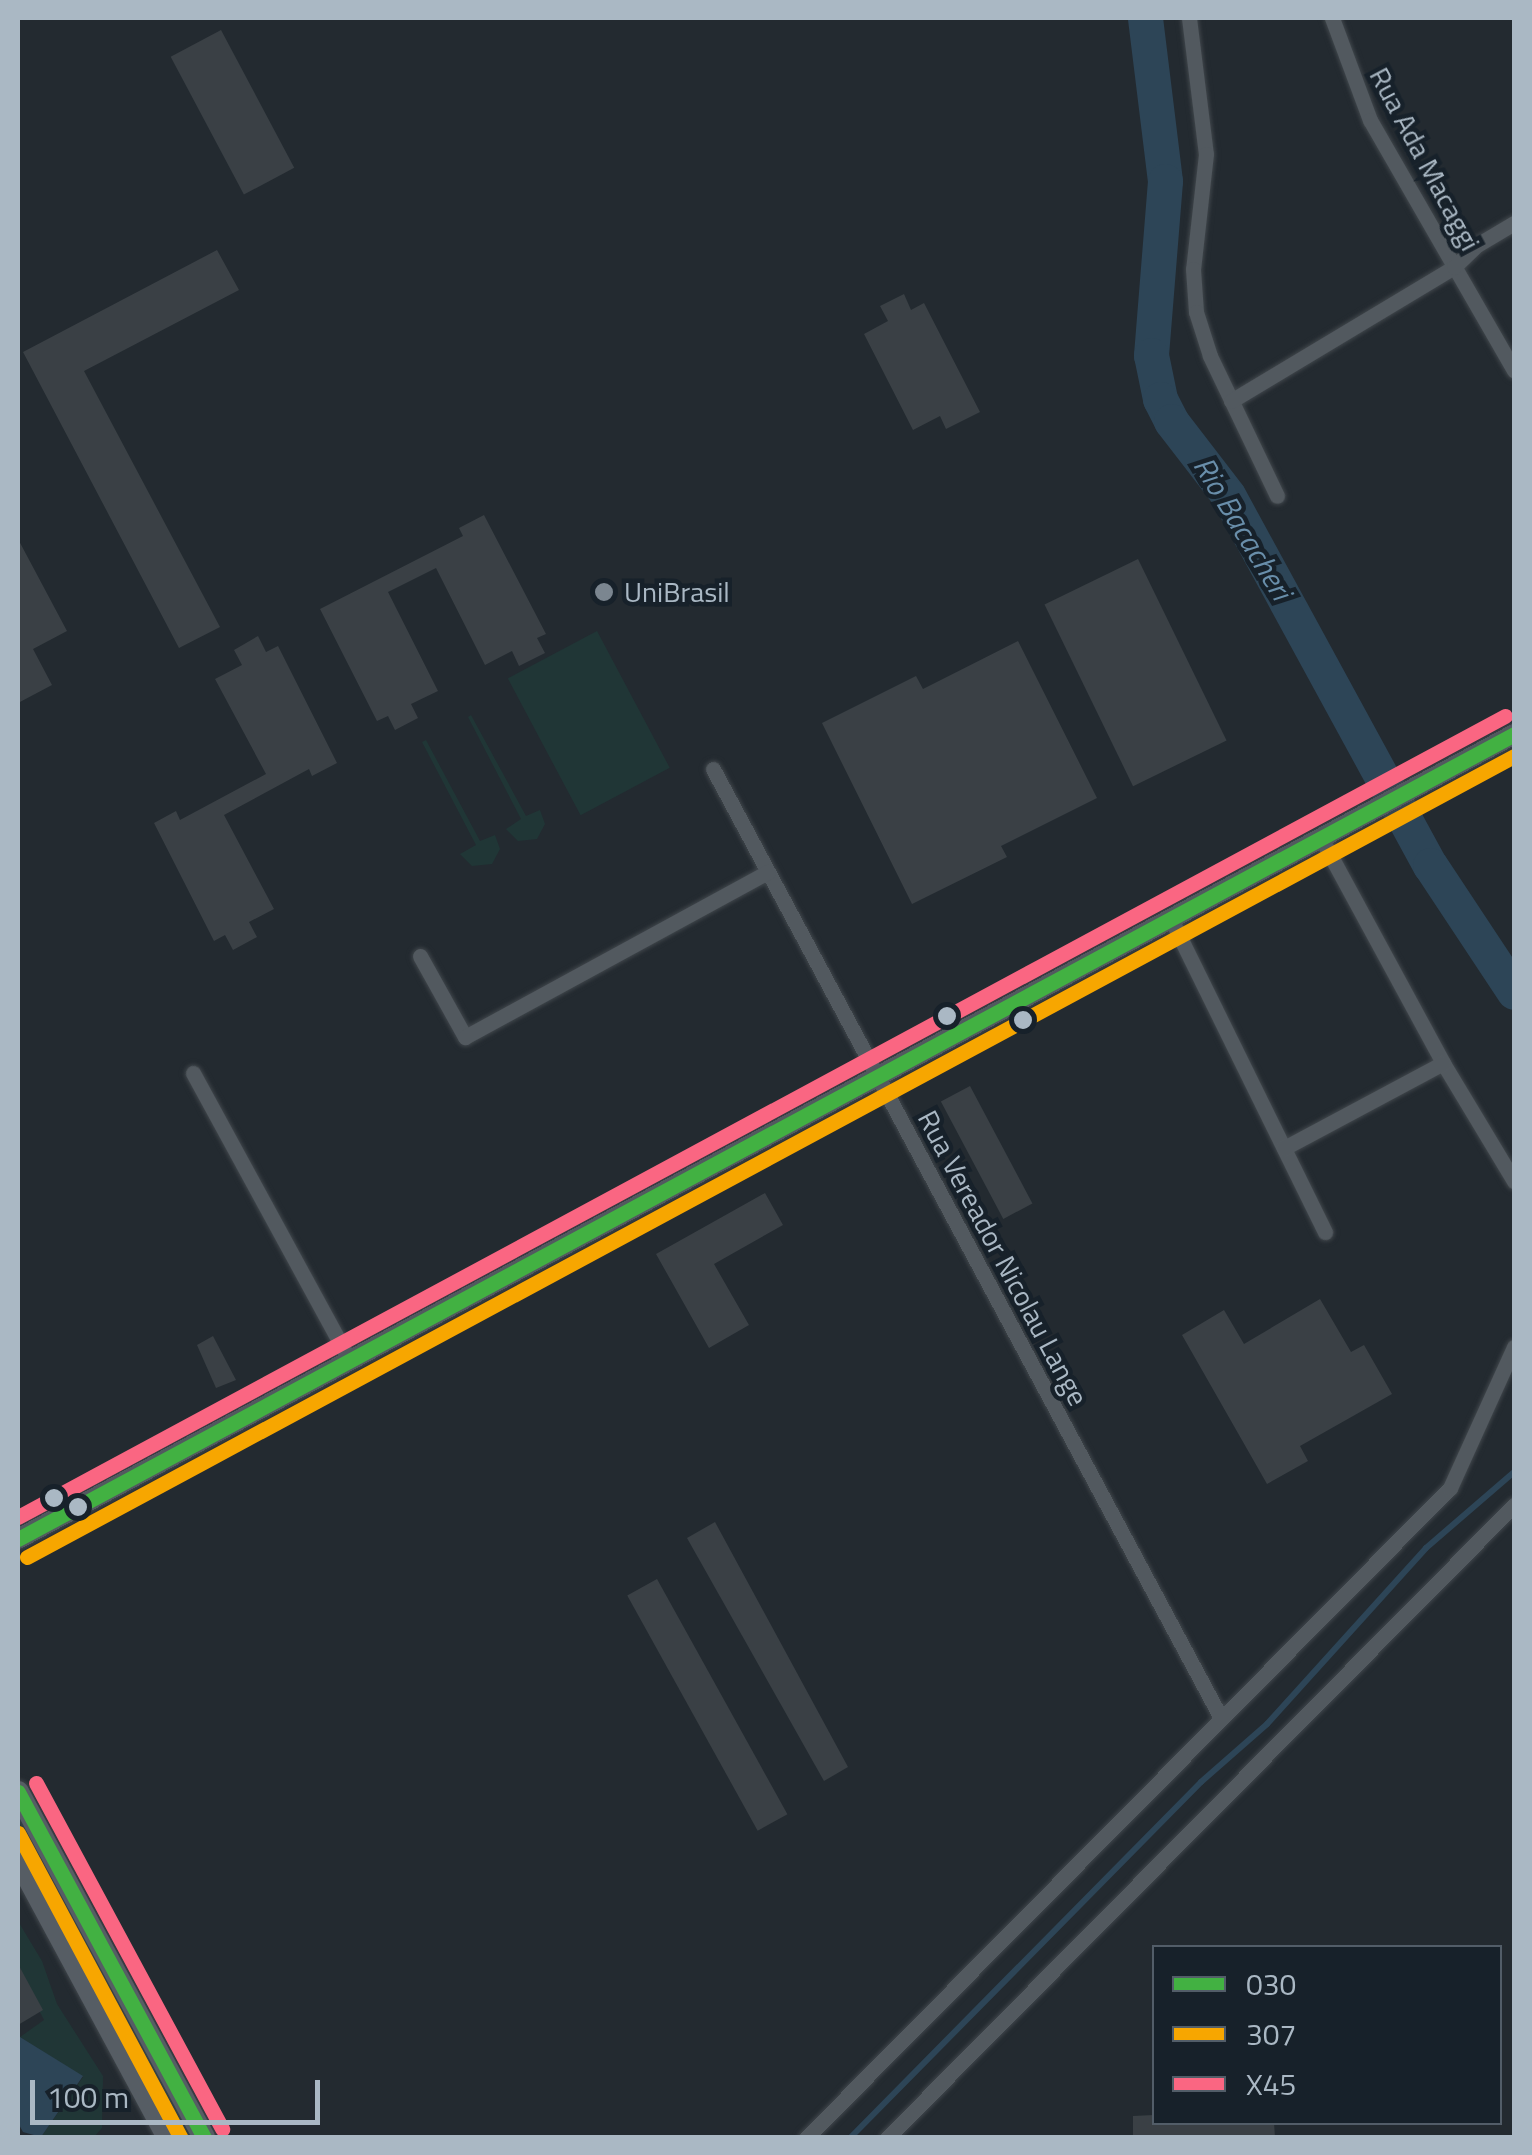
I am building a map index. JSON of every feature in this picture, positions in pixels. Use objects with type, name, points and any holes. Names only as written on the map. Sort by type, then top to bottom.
[{"type":"main road","points":[[18,1792],[204,2138]]},
{"type":"main road","points":[[18,1859],[168,2138]]},
{"type":"street","points":[[1189,18],[1206,154],[1193,290],[1203,337],[1277,496]]},
{"type":"street","name":"Rua Ada Macaggi","points":[[1332,18],[1370,120],[1514,370]]},
{"type":"street","points":[[1231,401],[1454,267],[1476,245],[1514,222]]},
{"type":"street","points":[[18,1539],[1514,734]]},
{"type":"street","name":"Rua Vereador Nicolau Lange","points":[[713,769],[1221,1718]]},
{"type":"street","points":[[1321,838],[1443,1063],[1514,1180]]},
{"type":"street","points":[[420,956],[465,1036],[768,872]]},
{"type":"street","points":[[1170,919],[1325,1232]]},
{"type":"street","points":[[1284,1148],[1443,1063]]},
{"type":"street","points":[[193,1073],[349,1359]]},
{"type":"street","points":[[806,2138],[1450,1488],[1514,1347]]},
{"type":"street","points":[[887,2138],[1514,1505]]},
{"type":"green space","points":[[597,631],[670,768],[581,815],[508,678]]},
{"type":"green space","points":[[471,715],[526,816],[540,810],[545,824],[537,839],[518,841],[506,829],[521,819],[468,717]]},
{"type":"green space","points":[[426,740],[480,841],[495,835],[500,849],[492,864],[472,866],[460,854],[476,845],[422,742]]},
{"type":"green space","points":[[18,1816],[192,2137],[185,2137],[18,1827]]},
{"type":"green space","points":[[18,1921],[42,1961],[57,2004],[103,2076],[102,2128],[94,2137],[41,2137],[83,2077],[20,2037],[44,2020],[18,1970]]},
{"type":"water","points":[[20,2037],[83,2076],[41,2137],[23,2132],[18,2123]]},
{"type":"building","points":[[221,30],[294,168],[244,194],[171,57]]},
{"type":"building","points":[[217,250],[239,290],[84,371],[220,627],[179,648],[23,352]]},
{"type":"building","points":[[904,294],[911,310],[924,303],[980,412],[946,429],[940,416],[913,430],[864,334],[888,321],[880,306]]},
{"type":"building","points":[[484,515],[546,634],[537,638],[545,653],[519,666],[512,651],[485,665],[436,568],[388,592],[438,691],[411,704],[418,718],[395,730],[388,716],[377,721],[320,609],[463,536],[459,528]]},
{"type":"building","points":[[18,539],[67,631],[33,649],[52,685],[18,703]]},
{"type":"building","points":[[1138,559],[1227,741],[1133,786],[1045,605]]},
{"type":"building","points":[[258,636],[266,652],[278,646],[337,763],[312,776],[309,769],[224,815],[274,909],[249,922],[257,937],[233,950],[225,935],[214,941],[154,823],[176,811],[180,820],[266,774],[215,679],[242,665],[234,650]]},
{"type":"building","points":[[1018,641],[1097,798],[1001,846],[1007,857],[912,904],[822,723],[916,676],[923,689]]},
{"type":"building","points":[[970,1086],[1032,1203],[1003,1219],[941,1101]]},
{"type":"building","points":[[765,1193],[783,1225],[714,1264],[749,1325],[709,1348],[656,1254]]},
{"type":"building","points":[[1320,1299],[1351,1352],[1364,1345],[1392,1394],[1300,1446],[1308,1461],[1267,1484],[1182,1335],[1224,1310],[1244,1344]]},
{"type":"building","points":[[213,1336],[236,1380],[216,1388],[197,1345]]},
{"type":"building","points":[[715,1522],[848,1767],[824,1781],[687,1538]]},
{"type":"building","points":[[657,1579],[787,1814],[758,1831],[627,1595]]},
{"type":"building","points":[[18,1964],[43,2010],[18,2025]]},
{"type":"building","points":[[1152,2115],[1152,2125],[1274,2125],[1275,2138],[1133,2138],[1133,2116]]},
{"type":"waterway","name":"Rio Bacacheri","points":[[1145,18],[1165,181],[1151,355],[1160,399],[1171,421],[1228,495],[1430,865],[1514,992]]},
{"type":"waterway","points":[[850,2138],[1201,1782],[1267,1724],[1426,1548],[1514,1472]]},
{"type":"transit line","name":"X45","points":[[18,1517],[1505,716]]},
{"type":"transit line","name":"030","points":[[18,1539],[1514,734]]},
{"type":"transit line","name":"307","points":[[27,1557],[1514,756]]},
{"type":"transit line","name":"X45","points":[[36,1783],[222,2129]]},
{"type":"transit line","name":"030","points":[[18,1792],[204,2138]]},
{"type":"transit line","name":"307","points":[[18,1833],[181,2138]]},
{"type":"place","name":"UniBrasil","points":[[604,592]]}]
